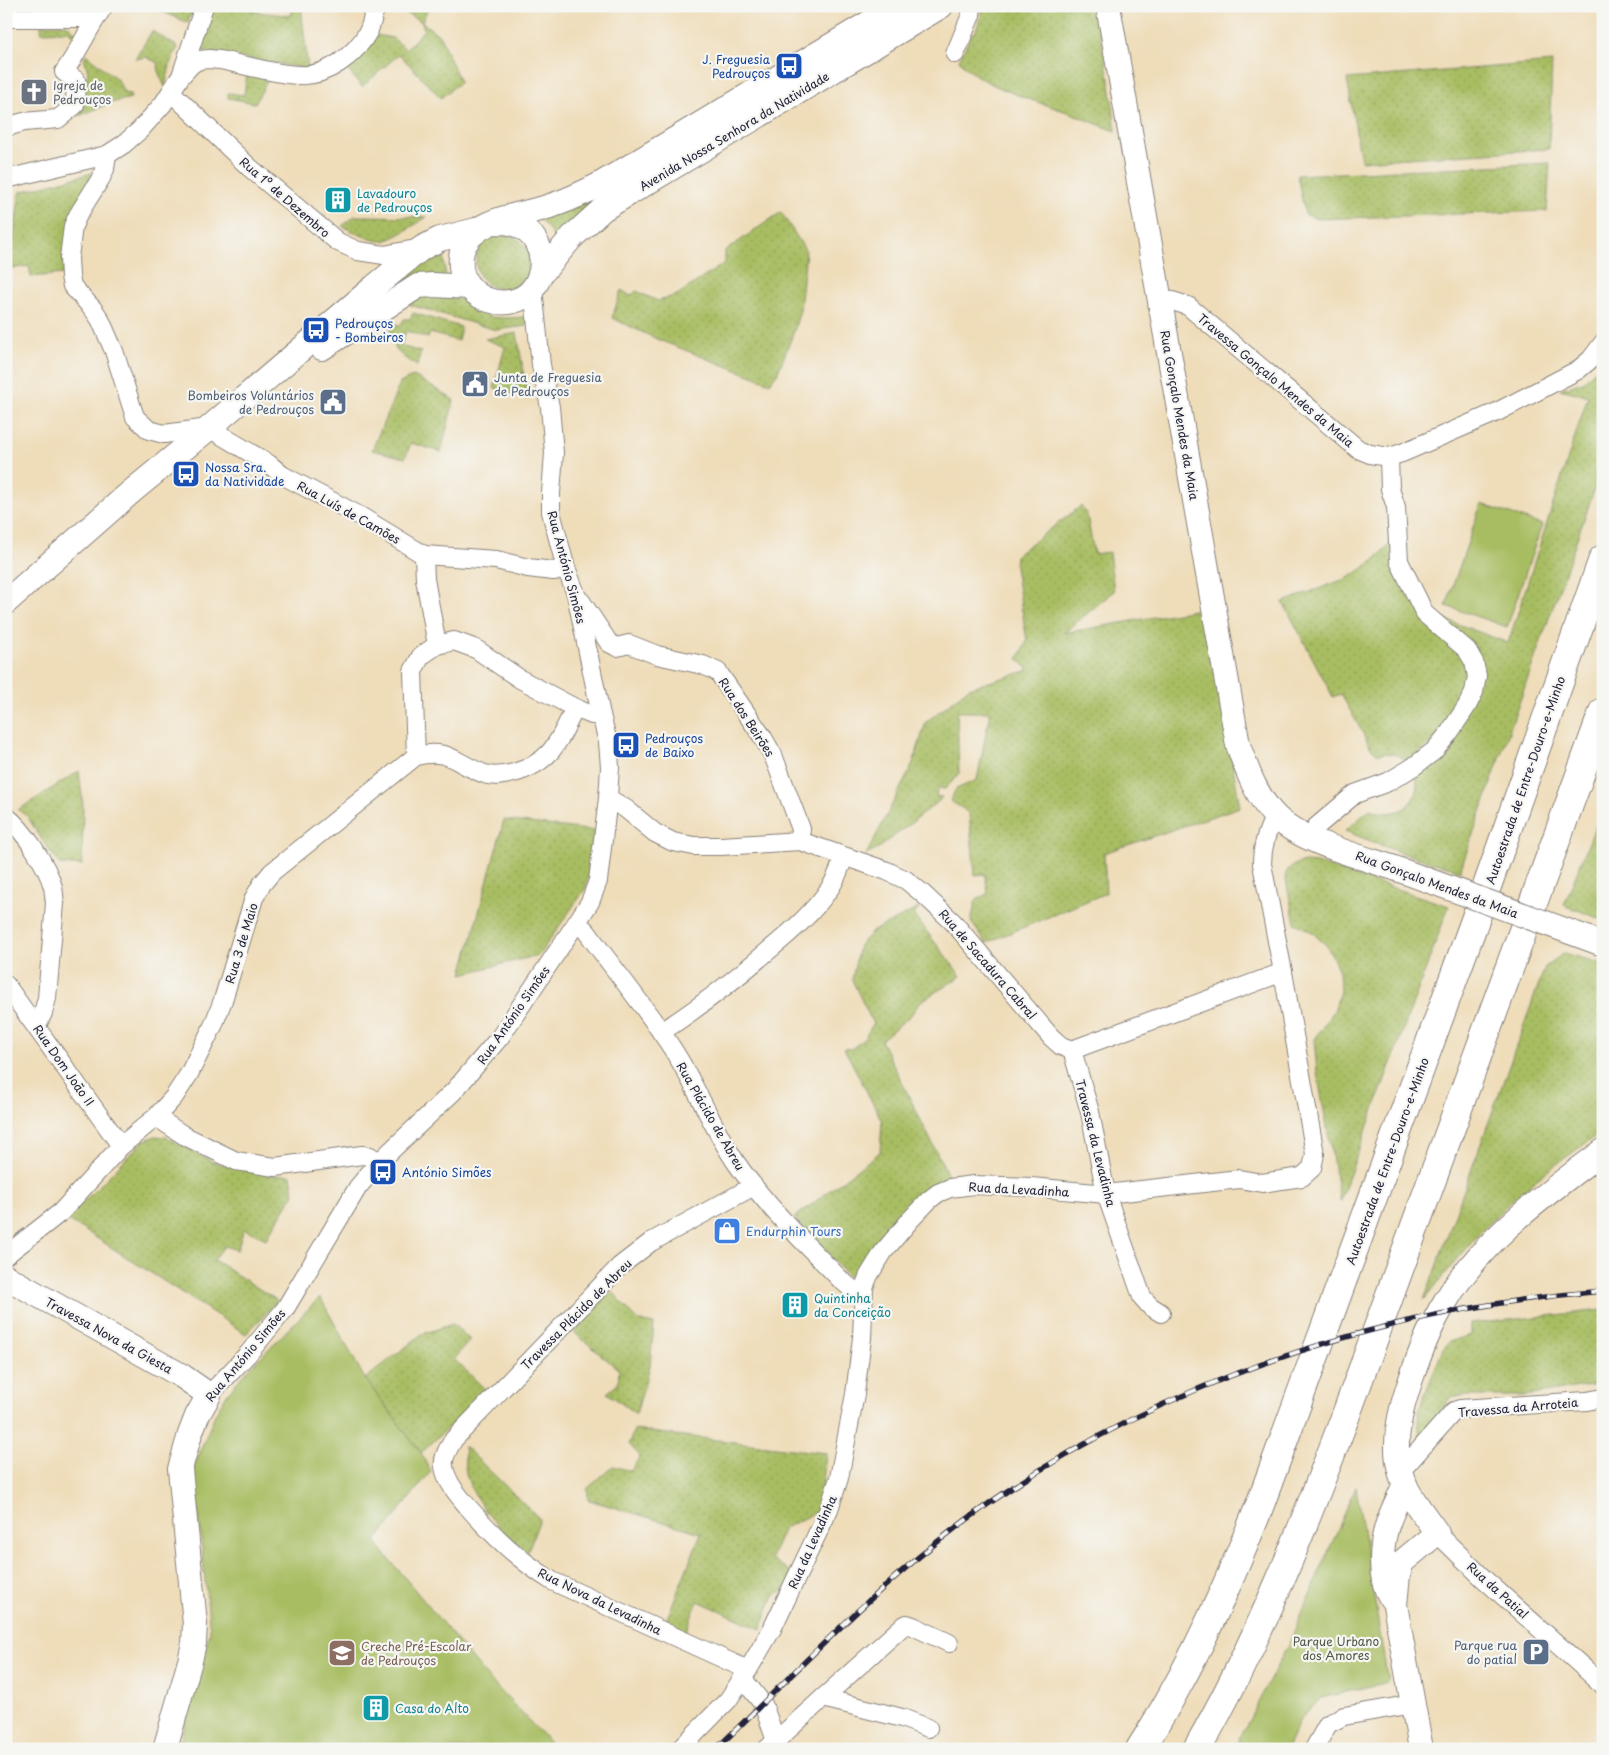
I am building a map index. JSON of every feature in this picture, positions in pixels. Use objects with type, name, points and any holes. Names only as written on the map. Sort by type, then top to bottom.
[{"type":"highway","name":"Autoestrada de Entre-Douro-e-Minho","points":[[1140,1749],[1197,1648],[1236,1565],[1261,1502],[1479,911],[1603,559]]},
{"type":"highway","points":[[1197,1749],[1224,1702],[1257,1636],[1307,1518],[1348,1412],[1603,712]]},
{"type":"street","points":[[6,179],[107,155],[124,144],[140,130],[171,92],[180,76],[204,6]]},
{"type":"street","points":[[180,76],[192,64],[200,60],[209,59],[300,75],[318,73],[334,66],[357,47],[368,31],[376,6]]},
{"type":"street","name":"Avenida Nossa Senhora da Natividade","points":[[6,602],[131,492],[422,248],[440,239],[576,197],[897,6]]},
{"type":"street","name":"Avenida Nossa Senhora da Natividade","points":[[247,396],[418,286],[434,284],[469,287],[477,295],[488,301],[514,302],[537,281],[572,237],[603,209],[941,6]]},
{"type":"street","points":[[955,54],[971,16],[972,6]]},
{"type":"street","name":"Rua Gonçalo Mendes da Maia","points":[[1108,6],[1238,745],[1247,771],[1258,793],[1275,816],[1300,834],[1313,840],[1603,944]]},
{"type":"street","points":[[6,18],[100,12]]},
{"type":"street","points":[[6,127],[24,122],[58,119],[75,105],[76,80],[64,72],[73,61],[100,12]]},
{"type":"street","name":"Rua 1º de Dezembro","points":[[171,92],[249,167],[338,242],[358,251],[384,254],[422,248]]},
{"type":"street","points":[[107,155],[105,169],[101,178],[78,214],[73,226],[69,258],[72,286],[93,309],[114,350],[135,417],[149,430],[164,434],[209,428]]},
{"type":"street","name":"Avenida Nossa Senhora da Natividade","points":[[485,226],[509,222],[521,227],[532,236],[539,247],[542,260],[537,281]]},
{"type":"street","points":[[469,287],[461,268],[463,247],[468,238],[485,226]]},
{"type":"street","name":"Rua António Simões","points":[[165,1749],[194,1643],[194,1615],[180,1469],[197,1416],[209,1395],[248,1354],[285,1309],[354,1194],[379,1162],[454,1091],[500,1037],[578,922],[590,902],[598,881],[608,798],[610,767],[608,742],[576,594],[565,565],[551,512],[554,453],[550,408],[541,364],[537,281]]},
{"type":"street","name":"Travessa Gonçalo Mendes da Maia","points":[[1160,297],[1188,306],[1358,449],[1370,454],[1389,457]]},
{"type":"street","points":[[1313,840],[1316,827],[1355,794],[1388,782],[1413,767],[1434,751],[1449,734],[1474,692],[1477,676],[1474,662],[1467,650],[1425,614],[1399,561],[1396,507],[1390,489],[1389,457],[1497,412],[1578,370],[1591,359],[1603,343]]},
{"type":"street","name":"Rua Luís de Camões","points":[[209,428],[269,464],[282,475],[360,516],[424,555],[496,560],[528,568],[553,571],[560,570],[565,565]]},
{"type":"street","points":[[424,555],[425,579],[437,646]]},
{"type":"street","name":"Rua dos Beirões","points":[[576,594],[609,643],[614,646],[629,644],[658,655],[703,665],[718,672],[773,755],[801,829],[800,841]]},
{"type":"street","points":[[575,708],[555,747],[545,758],[527,768],[502,776],[488,775],[440,753],[430,752],[416,756],[413,671],[421,656],[437,646],[454,641],[476,649],[520,679],[575,708],[592,715],[601,715]]},
{"type":"street","name":"Rua 3 de Maio","points":[[6,1255],[61,1212],[121,1146],[156,1117],[174,1097],[189,1074],[213,1026],[223,1000],[254,898],[262,884],[272,872],[416,756]]},
{"type":"street","name":"Rua de Sacadura Cabral","points":[[608,798],[626,809],[656,833],[674,842],[694,846],[721,846],[800,841],[887,871],[906,880],[928,897],[953,922],[1051,1037],[1061,1046],[1072,1050]]},
{"type":"street","points":[[6,816],[13,821],[32,846],[53,888],[54,903],[47,998],[43,1013],[36,1026]]},
{"type":"street","points":[[1072,1050],[1284,972],[1262,864],[1262,849],[1266,834],[1275,816]]},
{"type":"street","points":[[661,1032],[709,1000],[736,979],[817,906],[831,887],[844,857]]},
{"type":"street","name":"Rua Plácido de Abreu","points":[[578,922],[661,1032],[680,1061],[724,1143],[766,1202],[841,1280],[852,1289],[863,1292]]},
{"type":"street","name":"Rua da Levadinha","points":[[680,1749],[728,1700],[746,1674],[772,1629],[829,1509],[836,1488],[855,1394],[862,1338],[863,1292],[869,1274],[884,1251],[929,1200],[938,1193],[950,1188],[983,1185],[1106,1194],[1233,1180],[1262,1183],[1302,1177],[1312,1168],[1315,1154],[1284,972]]},
{"type":"street","name":"Rua Dom João II","points":[[6,985],[121,1146]]},
{"type":"street","name":"Travessa da Levadinha","points":[[1072,1050],[1090,1112],[1106,1194],[1142,1297],[1150,1306],[1161,1313]]},
{"type":"street","points":[[156,1117],[185,1136],[236,1160],[275,1167],[362,1155],[370,1156],[379,1162]]},
{"type":"street","points":[[1395,1605],[1387,1591],[1382,1573],[1382,1543],[1386,1525],[1403,1478],[1397,1446],[1402,1406],[1431,1327],[1459,1281],[1503,1230],[1521,1213],[1603,1150]]},
{"type":"street","name":"Travessa Plácido de Abreu","points":[[446,1454],[454,1439],[468,1422],[620,1266],[652,1242],[754,1186]]},
{"type":"street","name":"Travessa Nova da Giesta","points":[[6,1277],[182,1376],[209,1395]]},
{"type":"street","name":"Travessa da Arroteia","points":[[1403,1478],[1454,1411],[1460,1409],[1587,1401],[1603,1398]]},
{"type":"street","name":"Rua Nova da Levadinha","points":[[446,1454],[444,1466],[452,1487],[484,1525],[516,1556],[552,1581],[746,1674]]},
{"type":"street","name":"Rua da Patial","points":[[1403,1478],[1437,1533],[1483,1578],[1603,1685]]},
{"type":"street","points":[[1421,1749],[1395,1605],[1398,1574],[1402,1562],[1437,1533]]},
{"type":"street","points":[[772,1745],[903,1626],[908,1624],[949,1643]]},
{"type":"street","points":[[746,1674],[763,1704],[772,1745]]},
{"type":"street","points":[[823,1698],[902,1718],[928,1728]]},
{"type":"street","points":[[1314,1749],[1328,1724],[1344,1716],[1412,1704]]},
{"type":"green space","points":[[150,6],[188,6],[192,11],[188,23]]},
{"type":"green space","points":[[214,6],[251,6],[251,11],[291,16],[293,6],[301,6],[308,69],[200,50],[200,41]]},
{"type":"green space","points":[[393,6],[429,6],[422,22]]},
{"type":"green space","points":[[913,6],[924,6],[555,240],[548,228],[539,219],[592,199]]},
{"type":"green space","points":[[984,6],[1095,6],[1110,84],[1116,131],[1011,93],[980,78],[968,69],[959,60],[972,33],[975,33]]},
{"type":"green space","points":[[422,22],[440,36],[460,82],[441,98],[399,54],[362,87],[345,67],[375,35],[393,38],[406,49],[424,30]]},
{"type":"green space","points":[[67,24],[77,34],[66,60],[74,38],[69,31],[41,32],[41,25]]},
{"type":"green space","points":[[152,31],[178,47],[171,61],[165,87],[159,74],[158,63],[146,57],[135,59]]},
{"type":"green space","points":[[86,54],[118,80],[124,93],[130,94],[131,98],[110,103],[79,116],[88,72],[84,59]]},
{"type":"green space","points":[[1552,62],[1549,149],[1361,161],[1347,79]]},
{"type":"green space","points":[[247,73],[269,78],[255,103],[228,98],[228,93],[244,95]]},
{"type":"green space","points":[[1550,163],[1547,211],[1317,219],[1305,214],[1297,175]]},
{"type":"green space","points":[[96,172],[63,274],[31,277],[29,266],[9,269],[20,192]]},
{"type":"green space","points":[[781,212],[806,251],[800,310],[778,372],[770,383],[659,340],[612,318],[621,290],[631,296],[636,291],[658,301],[677,295],[725,263],[725,251]]},
{"type":"green space","points":[[355,216],[427,217],[388,240],[378,241],[342,226]]},
{"type":"green space","points":[[498,235],[508,235],[518,239],[526,247],[530,262],[526,277],[518,285],[508,289],[498,289],[488,285],[480,277],[476,267],[476,257],[480,247],[488,239]]},
{"type":"green space","points":[[446,247],[444,262],[446,277],[290,364],[413,268]]},
{"type":"green space","points":[[420,296],[449,297],[465,301],[490,317],[527,317],[527,326],[496,330],[407,304]]},
{"type":"green space","points":[[413,313],[461,327],[458,341],[430,333],[428,338],[406,331],[401,346],[421,352],[417,366],[396,349],[390,331],[390,323],[401,325],[404,319],[410,319]]},
{"type":"green space","points":[[517,333],[528,399],[494,388],[505,347],[485,339]]},
{"type":"green space","points":[[1603,363],[1603,465],[1460,871],[1396,851],[1345,831],[1370,809],[1389,813],[1398,811],[1411,801],[1417,785],[1416,774],[1482,671],[1428,613],[1508,643],[1588,396],[1560,389],[1583,382]]},
{"type":"green space","points":[[414,376],[454,400],[441,452],[411,443],[405,458],[372,450],[400,383]]},
{"type":"green space","points":[[1481,504],[1542,525],[1507,627],[1446,606]]},
{"type":"green space","points":[[1081,506],[1087,515],[1094,554],[1109,552],[1114,591],[1064,633],[1205,608],[1240,807],[1104,853],[1106,893],[986,943],[971,922],[976,900],[988,893],[985,874],[975,875],[969,814],[950,801],[956,789],[977,780],[990,712],[957,712],[959,774],[945,789],[938,788],[936,796],[942,797],[939,801],[878,849],[866,855],[912,766],[926,722],[969,688],[1029,670],[1018,659],[1027,641],[1015,567],[1016,555]]},
{"type":"green space","points":[[1392,543],[1393,558],[1450,636],[1468,667],[1470,677],[1468,689],[1456,713],[1438,735],[1409,763],[1395,755],[1387,753],[1378,754],[1371,748],[1341,694],[1333,697],[1283,602],[1350,577],[1372,562]]},
{"type":"green space","points":[[79,771],[83,805],[82,865],[60,865],[27,816],[18,810]]},
{"type":"green space","points":[[1603,807],[1603,920],[1564,905]]},
{"type":"green space","points":[[504,820],[596,831],[586,888],[539,955],[462,974]]},
{"type":"green space","points":[[1298,863],[1317,863],[1449,906],[1340,1201],[1317,1072],[1314,1039],[1334,1011],[1340,991],[1339,971],[1327,946],[1312,932],[1295,923],[1285,876],[1288,869]]},
{"type":"green space","points":[[919,908],[914,915],[961,976],[920,1002],[911,1015],[881,1040],[949,1177],[927,1189],[859,1275],[850,1278],[794,1218],[880,1152],[882,1121],[844,1048],[851,1049],[864,1039],[873,1024],[852,980],[859,945],[873,931]]},
{"type":"green space","points":[[1564,953],[1603,965],[1603,1131],[1543,1174],[1509,1203],[1476,1238],[1424,1300],[1545,967]]},
{"type":"green space","points":[[155,1136],[166,1137],[213,1162],[268,1175],[291,1175],[294,1194],[266,1239],[244,1229],[237,1250],[224,1246],[214,1260],[278,1301],[246,1334],[67,1219],[143,1141]]},
{"type":"green space","points":[[612,1291],[638,1321],[654,1324],[650,1366],[636,1414],[607,1393],[618,1384],[619,1370],[574,1332]]},
{"type":"green space","points":[[320,1297],[365,1379],[421,1453],[431,1471],[375,1542],[490,1680],[556,1749],[178,1749],[210,1631],[194,1467],[215,1414],[227,1394],[242,1376]]},
{"type":"green space","points":[[1603,1310],[1603,1381],[1597,1384],[1525,1396],[1453,1396],[1420,1436],[1419,1409],[1443,1349],[1449,1342],[1470,1335],[1470,1324]]},
{"type":"green space","points":[[453,1324],[470,1340],[454,1359],[487,1391],[421,1453],[365,1379],[422,1334]]},
{"type":"green space","points":[[634,1430],[826,1453],[820,1510],[784,1528],[771,1558],[793,1574],[789,1587],[774,1595],[761,1629],[698,1601],[686,1631],[665,1623],[701,1533],[589,1500],[587,1489],[613,1466],[631,1471],[640,1456],[629,1444]]},
{"type":"green space","points":[[464,1446],[540,1519],[527,1553],[491,1517],[475,1495],[466,1473]]},
{"type":"green space","name":"Parque Urbano dos Amores","points":[[1356,1487],[1388,1682],[1321,1698],[1300,1720],[1287,1749],[1234,1749],[1290,1641]]},
{"type":"railway","points":[[716,1749],[861,1607],[922,1554],[1025,1479],[1101,1435],[1180,1397],[1262,1364],[1346,1337],[1431,1316],[1517,1301],[1603,1291]]},
{"type":"place","name":"J. Freguesia Pedrouços","points":[[789,66]]},
{"type":"place","name":"Igreja de Pedrouços","points":[[34,92]]},
{"type":"place","name":"Lavadouro de Pedrouços","points":[[338,200]]},
{"type":"place","name":"Pedrouços - Bombeiros","points":[[316,330]]},
{"type":"place","name":"Junta de Freguesia de Pedrouços","points":[[475,384]]},
{"type":"place","name":"Bombeiros Voluntários de Pedrouços","points":[[333,402]]},
{"type":"place","name":"Nossa Sra. da Natividade","points":[[186,474]]},
{"type":"place","name":"Pedrouços de Baixo","points":[[626,745]]},
{"type":"place","name":"António Simões","points":[[383,1172]]},
{"type":"place","name":"Endurphin Tours","points":[[727,1231]]},
{"type":"place","name":"Quintinha da Conceição","points":[[795,1305]]},
{"type":"place","name":"Parque rua do patial","points":[[1536,1652]]},
{"type":"place","name":"Creche Pré-Escolar de Pedrouços","points":[[342,1653]]},
{"type":"place","name":"Casa do Alto","points":[[376,1708]]}]
